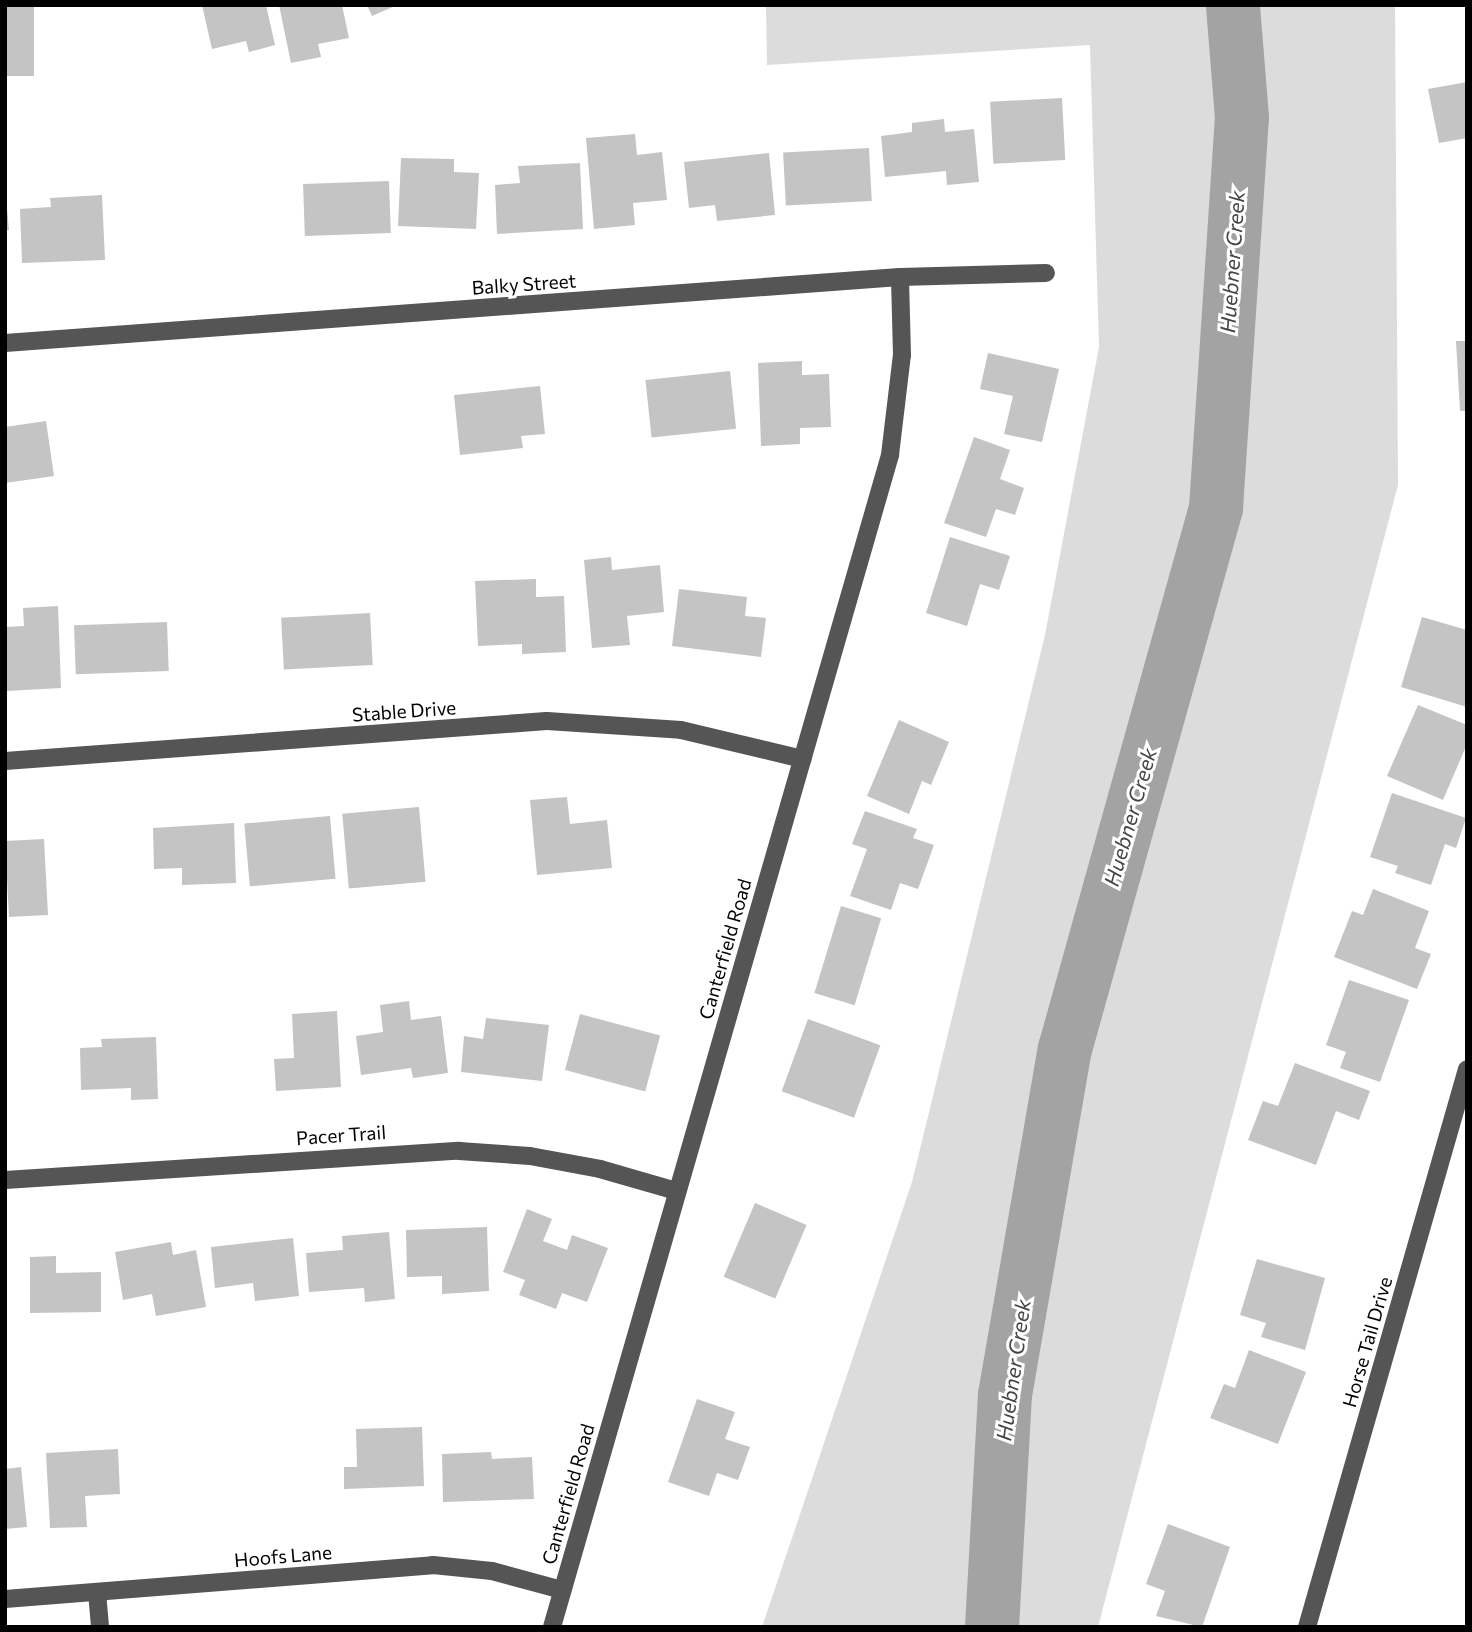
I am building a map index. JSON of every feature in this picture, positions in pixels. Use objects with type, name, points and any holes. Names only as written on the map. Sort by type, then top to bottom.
[{"type":"street","name":"Balky Street","points":[[5,343],[900,277],[1046,272]]},
{"type":"street","name":"Canterfield Road","points":[[552,1627],[890,455],[902,355],[900,277]]},
{"type":"street","name":"Stable Drive","points":[[5,761],[547,722],[681,730],[803,759]]},
{"type":"street","name":"Horse Tail Drive","points":[[1307,1627],[1467,1069]]},
{"type":"street","name":"Pacer Trail","points":[[5,1180],[459,1151],[530,1156],[600,1168],[676,1191]]},
{"type":"street","name":"Hoofs Lane","points":[[5,1599],[433,1565],[492,1571],[562,1590]]},
{"type":"street","points":[[97,1592],[100,1627]]},
{"type":"shaded area","points":[[766,5],[1395,5],[1398,485],[1098,1627],[762,1627],[912,1182],[1045,635],[1099,347],[1090,45],[767,65]]},
{"type":"building","points":[[5,5],[34,5],[34,76],[5,76]]},
{"type":"building","points":[[202,5],[266,5],[275,45],[249,52],[246,41],[212,49]]},
{"type":"building","points":[[279,5],[342,5],[349,38],[318,44],[321,57],[291,63]]},
{"type":"building","points":[[367,5],[397,5],[372,16]]},
{"type":"building","points":[[1467,82],[1467,138],[1439,143],[1428,89]]},
{"type":"building","points":[[1062,98],[1065,160],[993,164],[990,102]]},
{"type":"building","points":[[944,119],[945,132],[974,129],[979,182],[947,185],[946,171],[885,177],[881,136],[912,132],[912,123]]},
{"type":"building","points":[[635,134],[637,155],[662,152],[667,200],[633,203],[635,225],[594,229],[586,138]]},
{"type":"building","points":[[869,148],[872,201],[786,205],[783,153]]},
{"type":"building","points":[[769,153],[775,215],[717,221],[715,205],[689,208],[684,162]]},
{"type":"building","points":[[401,158],[454,159],[454,172],[479,173],[476,229],[398,226]]},
{"type":"building","points":[[580,163],[583,229],[497,234],[495,185],[520,183],[518,166]]},
{"type":"building","points":[[389,181],[391,233],[305,236],[303,184]]},
{"type":"building","points":[[102,195],[105,260],[22,263],[20,209],[51,207],[50,198]]},
{"type":"building","points":[[7,208],[9,230],[5,230]]},
{"type":"building","points":[[1456,341],[1467,341],[1467,411],[1460,411]]},
{"type":"building","points":[[988,353],[1059,369],[1042,442],[1004,434],[1013,396],[980,389]]},
{"type":"building","points":[[802,361],[802,375],[829,374],[831,427],[800,428],[800,444],[761,446],[758,363]]},
{"type":"building","points":[[730,371],[736,429],[652,438],[645,380]]},
{"type":"building","points":[[540,386],[545,434],[521,436],[523,448],[460,455],[454,395]]},
{"type":"building","points":[[46,421],[54,476],[5,483],[5,427]]},
{"type":"building","points":[[974,437],[1010,450],[1000,479],[1024,488],[1015,515],[996,509],[986,537],[944,523]]},
{"type":"building","points":[[950,537],[1010,556],[999,590],[980,584],[967,626],[926,613]]},
{"type":"building","points":[[611,557],[612,570],[660,565],[664,612],[627,616],[630,645],[592,648],[584,560]]},
{"type":"building","points":[[536,579],[536,597],[564,596],[566,652],[522,654],[522,644],[478,646],[475,581]]},
{"type":"building","points":[[679,589],[747,597],[745,616],[766,618],[761,657],[672,646]]},
{"type":"building","points":[[58,606],[61,688],[7,691],[5,627],[24,626],[23,608]]},
{"type":"building","points":[[370,613],[373,665],[284,670],[281,618]]},
{"type":"building","points":[[1422,617],[1467,630],[1467,707],[1401,687]]},
{"type":"building","points":[[167,622],[169,671],[76,674],[74,625]]},
{"type":"building","points":[[1418,705],[1467,725],[1467,744],[1443,800],[1387,776]]},
{"type":"building","points":[[899,720],[949,742],[931,785],[922,781],[909,814],[867,796]]},
{"type":"building","points":[[1392,793],[1466,818],[1456,848],[1445,844],[1431,885],[1395,873],[1398,866],[1370,857]]},
{"type":"building","points":[[567,797],[570,824],[607,820],[612,868],[537,875],[530,800]]},
{"type":"building","points":[[419,807],[426,882],[349,888],[342,814]]},
{"type":"building","points":[[865,811],[917,829],[913,838],[934,845],[918,889],[900,883],[891,910],[850,896],[867,849],[852,844]]},
{"type":"building","points":[[330,816],[335,879],[250,886],[244,823]]},
{"type":"building","points":[[234,823],[236,883],[182,885],[182,868],[154,869],[153,828]]},
{"type":"building","points":[[44,839],[48,915],[9,917],[5,841]]},
{"type":"building","points":[[1373,889],[1429,911],[1415,948],[1431,954],[1417,989],[1334,957],[1352,911],[1363,915]]},
{"type":"building","points":[[841,906],[881,918],[855,1005],[814,993]]},
{"type":"building","points":[[1349,980],[1409,1000],[1380,1082],[1340,1068],[1346,1052],[1326,1045]]},
{"type":"building","points":[[409,1001],[411,1020],[441,1016],[448,1073],[413,1078],[411,1068],[361,1075],[356,1036],[383,1032],[380,1005]]},
{"type":"building","points":[[337,1011],[341,1087],[276,1091],[274,1059],[294,1058],[292,1014]]},
{"type":"building","points":[[580,1014],[660,1035],[645,1092],[565,1070]]},
{"type":"building","points":[[486,1018],[549,1025],[542,1081],[461,1072],[464,1036],[483,1039]]},
{"type":"building","points":[[808,1019],[880,1045],[854,1118],[782,1091]]},
{"type":"building","points":[[156,1037],[158,1099],[131,1100],[131,1088],[81,1090],[80,1048],[102,1047],[101,1039]]},
{"type":"building","points":[[1295,1063],[1370,1091],[1359,1120],[1336,1111],[1316,1165],[1248,1140],[1263,1101],[1278,1106]]},
{"type":"building","points":[[755,1203],[807,1225],[775,1299],[724,1277]]},
{"type":"building","points":[[527,1209],[552,1219],[543,1241],[567,1250],[572,1235],[608,1248],[587,1302],[562,1293],[556,1309],[519,1295],[525,1280],[503,1272]]},
{"type":"building","points":[[487,1227],[489,1291],[442,1294],[442,1276],[407,1277],[406,1230]]},
{"type":"building","points":[[389,1232],[395,1299],[365,1302],[364,1288],[309,1292],[306,1253],[343,1250],[342,1236]]},
{"type":"building","points":[[293,1238],[299,1296],[255,1301],[253,1283],[215,1288],[211,1247]]},
{"type":"building","points":[[171,1242],[173,1255],[196,1250],[206,1307],[156,1316],[152,1294],[123,1300],[115,1252]]},
{"type":"building","points":[[56,1256],[56,1273],[101,1272],[101,1312],[30,1313],[30,1257]]},
{"type":"building","points":[[1257,1259],[1325,1278],[1305,1350],[1261,1337],[1266,1323],[1240,1315]]},
{"type":"building","points":[[1249,1350],[1306,1372],[1278,1444],[1210,1418],[1224,1384],[1235,1388]]},
{"type":"building","points":[[697,1399],[735,1412],[725,1439],[750,1447],[738,1480],[717,1473],[709,1496],[668,1482]]},
{"type":"building","points":[[422,1427],[424,1486],[344,1489],[344,1467],[357,1467],[356,1429]]},
{"type":"building","points":[[118,1449],[120,1494],[85,1496],[87,1527],[50,1528],[46,1453]]},
{"type":"building","points":[[491,1452],[492,1459],[532,1457],[534,1499],[443,1502],[442,1454]]},
{"type":"building","points":[[21,1467],[27,1527],[5,1529],[5,1469]]},
{"type":"building","points":[[1168,1524],[1230,1547],[1202,1627],[1156,1616],[1165,1591],[1146,1584]]},
{"type":"waterway","name":"Huebner Creek","points":[[992,1627],[1005,1395],[1065,1049],[1216,508],[1242,118],[1233,5]]}]
